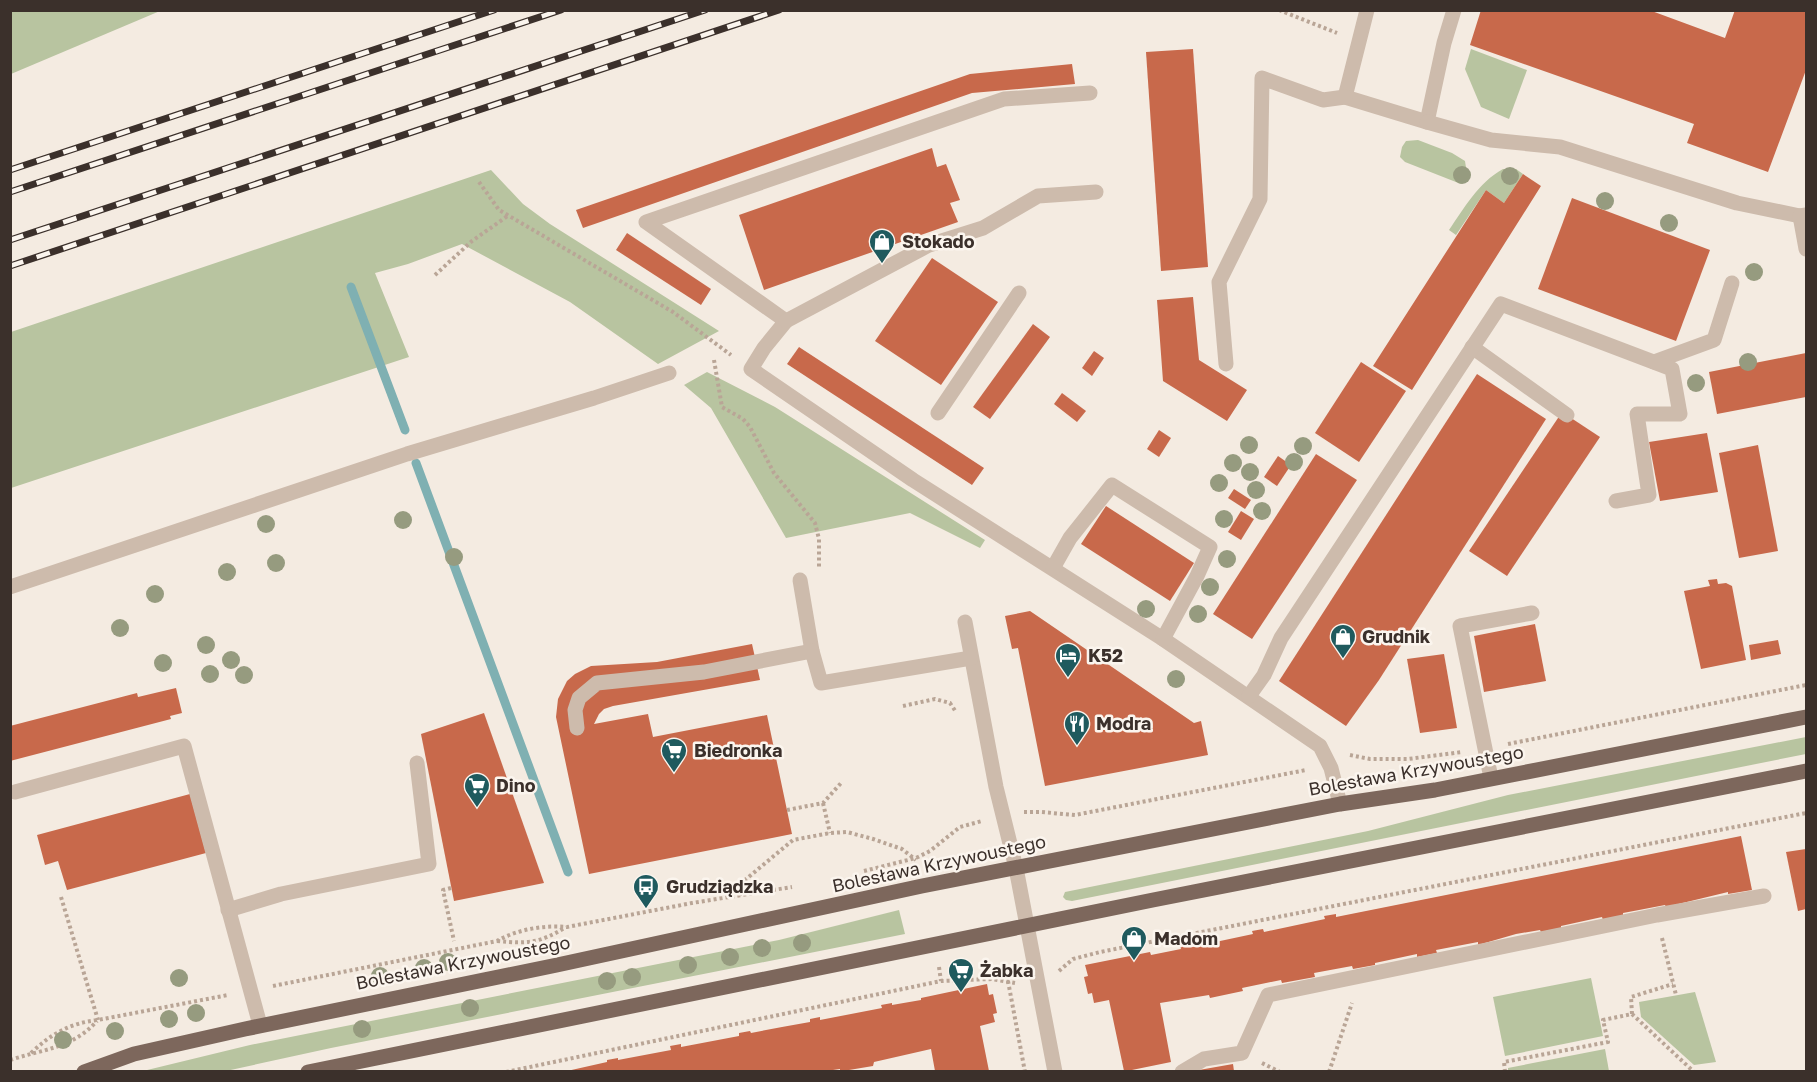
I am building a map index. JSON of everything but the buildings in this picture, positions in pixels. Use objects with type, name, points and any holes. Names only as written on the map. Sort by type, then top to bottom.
[{"type":"main road","name":"Bolesława Krzywoustego","points":[[84,1071],[134,1054],[260,1025],[557,965],[922,886],[1340,804],[1435,790],[1806,717]]},
{"type":"main road","points":[[308,1071],[1806,771]]},
{"type":"street","points":[[1345,97],[1367,10]]},
{"type":"street","points":[[1427,122],[1444,43],[1454,10]]},
{"type":"street","points":[[1226,364],[1219,282],[1260,199],[1262,78],[1323,100],[1345,97],[1491,140],[1560,147],[1737,203],[1803,215],[1806,249]]},
{"type":"street","points":[[786,321],[646,222],[1004,99],[1090,93]]},
{"type":"street","points":[[1096,192],[1038,196],[983,228],[929,245],[786,321],[764,348],[751,369],[913,480],[1163,639],[1320,746],[1331,768],[1340,804]]},
{"type":"street","points":[[1654,362],[1714,340],[1732,283]]},
{"type":"street","points":[[938,413],[1019,293]]},
{"type":"street","points":[[1249,696],[1264,675],[1281,639],[1501,304],[1672,369],[1680,414],[1637,414],[1649,495],[1616,501]]},
{"type":"street","points":[[1472,347],[1567,415]]},
{"type":"street","points":[[10,587],[407,453],[594,398],[669,373]]},
{"type":"street","points":[[1053,568],[1070,538],[1112,485],[1210,547],[1163,639]]},
{"type":"street","points":[[800,580],[812,651],[821,683],[971,658]]},
{"type":"street","points":[[1491,778],[1460,626],[1532,613]]},
{"type":"street","points":[[965,622],[1002,817],[1016,868],[1055,1071]]},
{"type":"street","points":[[578,728],[574,710],[579,698],[597,683],[704,672],[812,651]]},
{"type":"street","points":[[15,792],[184,746],[260,1025]]},
{"type":"street","points":[[228,910],[281,894],[429,864],[417,763]]},
{"type":"street","points":[[1182,1071],[1204,1059],[1242,1053],[1268,995],[1657,915],[1764,896]]},
{"type":"path","points":[[1279,10],[1359,41]]},
{"type":"path","points":[[479,182],[499,210],[673,312],[731,355]]},
{"type":"path","points":[[435,275],[472,241],[509,215]]},
{"type":"path","points":[[714,360],[722,407],[743,419],[750,427],[774,473],[815,523],[819,539],[819,577]]},
{"type":"path","points":[[1502,745],[1806,685]]},
{"type":"path","points":[[903,706],[935,699],[950,703],[957,714]]},
{"type":"path","points":[[1348,755],[1377,760],[1408,759],[1468,751]]},
{"type":"path","points":[[1024,813],[1075,815],[1309,769]]},
{"type":"path","points":[[787,810],[823,803],[842,782]]},
{"type":"path","points":[[823,803],[830,833]]},
{"type":"path","points":[[978,811],[980,822]]},
{"type":"path","points":[[1056,974],[1072,959],[1111,950],[1806,813]]},
{"type":"path","points":[[863,872],[916,858],[930,851],[960,827],[986,820]]},
{"type":"path","points":[[740,896],[738,885],[793,840],[847,832],[902,849],[916,858]]},
{"type":"path","points":[[497,941],[509,934],[550,926],[567,927],[798,886]]},
{"type":"path","points":[[451,888],[443,890],[454,940]]},
{"type":"path","points":[[61,897],[98,1020]]},
{"type":"path","points":[[1657,915],[1676,995]]},
{"type":"path","points":[[272,986],[497,941],[521,944],[547,939],[567,927]]},
{"type":"path","points":[[938,961],[941,981]]},
{"type":"path","points":[[1329,1071],[1361,976]]},
{"type":"path","points":[[506,1071],[941,981],[992,979],[1022,984]]},
{"type":"path","points":[[1008,981],[1025,1071]]},
{"type":"path","points":[[1673,984],[1631,996],[1632,1014],[1695,1071]]},
{"type":"path","points":[[31,1053],[41,1043],[66,1026],[229,995]]},
{"type":"path","points":[[1505,1071],[1504,1062],[1608,1042],[1603,1020],[1632,1014]]},
{"type":"path","points":[[10,1060],[61,1047],[78,1038],[98,1020]]},
{"type":"green space","points":[[11,10],[160,10],[160,11],[11,74]]},
{"type":"green space","points":[[1471,49],[1527,70],[1509,119],[1481,107],[1465,69]]},
{"type":"green space","points":[[1418,140],[1452,153],[1465,161],[1467,174],[1461,184],[1405,162],[1400,157],[1406,141]]},
{"type":"green space","points":[[1503,169],[1516,169],[1523,174],[1504,203],[1486,190],[1456,235],[1449,230],[1479,188]]},
{"type":"green space","points":[[491,170],[523,204],[550,224],[719,331],[658,364],[570,302],[462,244],[408,264],[375,273],[409,357],[11,488],[11,332]]},
{"type":"green space","points":[[707,372],[775,407],[985,540],[980,548],[910,513],[786,538],[711,408],[684,385]]},
{"type":"green space","points":[[1806,737],[1806,754],[1072,901],[1063,897],[1065,892],[1368,831],[1508,795]]},
{"type":"green space","points":[[899,910],[905,934],[226,1071],[143,1071],[250,1045],[779,940]]},
{"type":"green space","points":[[1591,978],[1603,1036],[1505,1056],[1493,997]]},
{"type":"green space","points":[[1695,992],[1716,1062],[1694,1065],[1641,1017],[1639,1002]]},
{"type":"green space","points":[[1605,1049],[1609,1071],[1508,1071],[1508,1068]]},
{"type":"waterway","points":[[351,287],[405,430]]},
{"type":"waterway","points":[[416,463],[568,872]]},
{"type":"railway","points":[[10,170],[494,10]]},
{"type":"railway","points":[[10,192],[561,10]]},
{"type":"railway","points":[[10,240],[705,10]]},
{"type":"railway","points":[[10,266],[779,10]]},
{"type":"place","name":"Stokado","points":[[882,265]]},
{"type":"place","name":"Grudnik","points":[[1343,660]]},
{"type":"place","name":"K52","points":[[1068,679]]},
{"type":"place","name":"Modra","points":[[1077,747]]},
{"type":"place","name":"Biedronka","points":[[674,774]]},
{"type":"place","name":"Dino","points":[[477,809]]},
{"type":"place","name":"Grudziądzka","points":[[646,910]]},
{"type":"place","name":"Madom","points":[[1134,962]]},
{"type":"place","name":"Żabka","points":[[961,994]]}]
